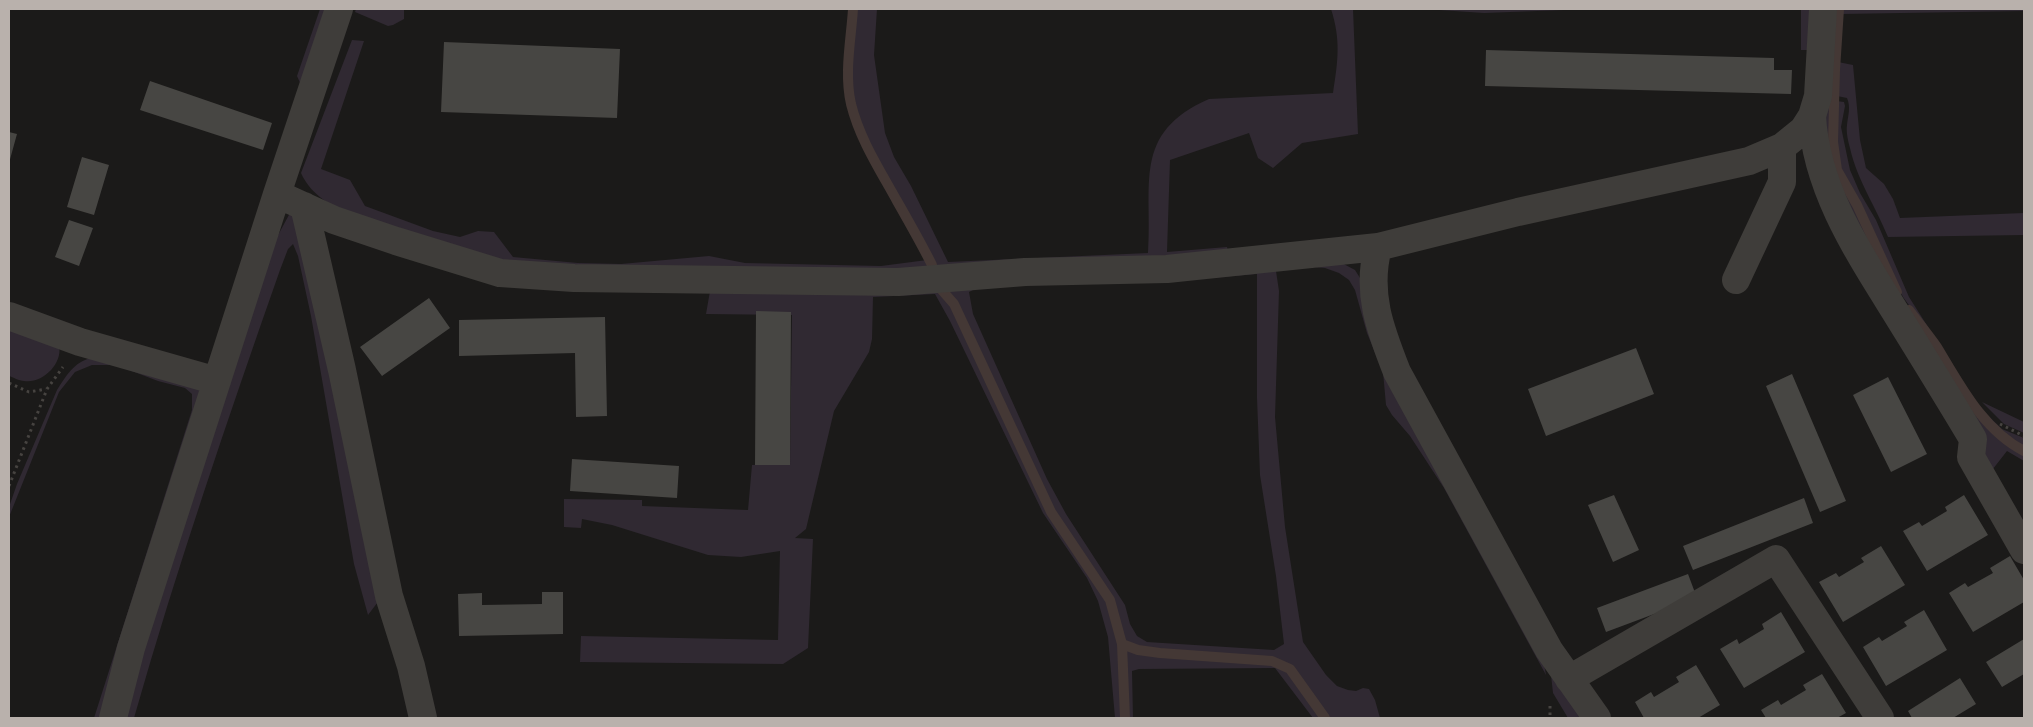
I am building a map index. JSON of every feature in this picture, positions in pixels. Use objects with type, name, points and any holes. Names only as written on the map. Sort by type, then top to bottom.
[{"type":"street","points":[[113,718],[131,648],[277,194],[339,9]]},
{"type":"street","points":[[277,194],[334,220],[500,273],[574,278],[898,282],[1025,272],[1167,269],[1378,247],[1518,212],[1749,161],[1782,147],[1803,130],[1812,116],[1818,96],[1823,9]]},
{"type":"street","points":[[1812,116],[1813,140],[1826,185],[1853,242],[1974,439],[1971,457],[2024,550]]},
{"type":"street","points":[[1736,280],[1782,182],[1782,147]]},
{"type":"street","points":[[304,206],[342,370],[390,596],[411,666],[422,718]]},
{"type":"street","points":[[1378,247],[1373,265],[1373,292],[1379,326],[1397,372],[1549,650],[1597,718]]},
{"type":"street","points":[[9,316],[80,342],[217,381]]},
{"type":"street","points":[[1569,679],[1776,559],[1880,718]]},
{"type":"path","points":[[9,486],[47,389],[80,342]]},
{"type":"path","points":[[9,383],[29,392],[47,389]]},
{"type":"path","points":[[1997,421],[2003,427],[2024,436]]},
{"type":"shaded area","points":[[320,9],[329,9],[301,85],[297,76]]},
{"type":"shaded area","points":[[356,9],[404,9],[404,19],[388,26],[355,12]]},
{"type":"shaded area","points":[[855,9],[877,9],[874,55],[885,133],[894,157],[911,186],[948,262],[1148,253],[1151,163],[1157,145],[1167,128],[1184,113],[1209,99],[1333,93],[1338,51],[1331,9],[1353,9],[1358,134],[1302,143],[1273,168],[1258,158],[1249,133],[1170,160],[1167,252],[1227,247],[1229,256],[889,274],[712,272],[503,261],[345,213],[314,192],[301,173],[352,40],[364,41],[321,169],[350,180],[365,206],[433,231],[460,237],[478,231],[494,232],[513,257],[578,263],[621,264],[709,256],[745,263],[881,266],[927,260],[929,266],[932,267],[934,264],[916,230],[880,169],[861,127],[853,103],[851,77]]},
{"type":"shaded area","points":[[1424,9],[1591,9],[1484,13]]},
{"type":"shaded area","points":[[1801,9],[1814,9],[1812,50],[1801,50]]},
{"type":"shaded area","points":[[1842,9],[2024,9],[2024,11],[1841,14]]},
{"type":"shaded area","points":[[1838,62],[1853,65],[1860,140],[1866,168],[1884,184],[1893,199],[1900,218],[2024,213],[2024,235],[1888,237],[1853,160],[1847,134],[1849,108],[1847,98],[1837,96]]},
{"type":"shaded area","points":[[1821,99],[1832,102],[1831,142],[1835,171],[1855,206],[1899,300],[1934,347],[1984,424],[2013,448],[2024,454],[2024,461],[2007,451],[1989,474],[1828,184]]},
{"type":"shaded area","points":[[1836,101],[1844,102],[1841,127],[1850,170],[1860,193],[1876,220],[1909,297],[1975,401],[1903,297],[1859,204],[1840,170],[1836,141]]},
{"type":"shaded area","points":[[296,212],[384,594],[368,615],[354,564],[311,316],[298,256],[293,244],[288,249],[280,270],[222,437],[185,549],[134,718],[122,718],[277,237],[290,213]]},
{"type":"shaded area","points":[[1338,261],[1355,270],[1542,653],[1546,675],[1444,488],[1410,436],[1386,405],[1383,372],[1367,333],[1355,290],[1349,280],[1339,273],[1325,268],[1314,267],[1276,271],[1279,291],[1275,417],[1285,527],[1303,642],[1326,675],[1337,686],[1356,691],[1363,688],[1369,689],[1375,700],[1380,718],[1328,718],[1291,668],[1272,659],[1160,651],[1139,648],[1124,642],[1112,599],[1053,511],[956,303],[942,286]],"holes":[[[1257,274],[1257,398],[1260,475],[1276,576],[1284,644],[1274,650],[1147,642],[1137,636],[1130,624],[1125,605],[1066,514],[1047,479],[973,314],[969,292],[981,286],[1175,281]]]},
{"type":"shaded area","points":[[937,288],[952,306],[1049,514],[1107,601],[1120,644],[1122,718],[1115,718],[1108,637],[1098,601],[1087,578],[1043,513],[950,321],[935,294],[873,297],[872,339],[869,352],[834,411],[806,529],[795,538],[813,539],[808,648],[783,664],[580,662],[581,636],[778,640],[780,551],[741,557],[708,555],[612,525],[582,519],[581,528],[564,527],[564,499],[642,500],[642,506],[748,510],[752,465],[790,464],[792,315],[706,314],[710,291]]},
{"type":"shaded area","points":[[9,328],[59,346],[58,359],[50,371],[44,376],[31,381],[22,381],[9,376]]},
{"type":"shaded area","points":[[91,358],[108,358],[187,379],[199,386],[204,398],[134,607],[103,718],[94,718],[192,410],[192,394],[185,388],[158,381],[116,365],[92,365],[75,372],[59,392],[9,517],[9,507],[17,484],[57,390],[75,366]]},
{"type":"shaded area","points":[[1982,402],[2024,422],[2024,433],[2004,424]]},
{"type":"shaded area","points":[[1978,406],[2002,429],[2024,438],[2024,448],[2016,444],[1988,421]]},
{"type":"shaded area","points":[[1124,648],[1159,656],[1271,663],[1288,672],[1322,718],[1313,718],[1275,668],[1139,669],[1132,671],[1133,718],[1127,718]]},
{"type":"shaded area","points":[[1551,675],[1587,718],[1568,718],[1553,693]]},
{"type":"building","points":[[444,42],[620,49],[617,118],[441,112]]},
{"type":"building","points":[[1486,50],[1774,58],[1774,70],[1792,70],[1791,94],[1485,86]]},
{"type":"building","points":[[150,81],[272,123],[263,150],[140,110]]},
{"type":"building","points":[[9,132],[17,134],[9,163]]},
{"type":"building","points":[[82,157],[109,165],[94,215],[67,207]]},
{"type":"building","points":[[69,220],[93,228],[79,266],[55,257]]},
{"type":"building","points":[[429,298],[450,328],[382,376],[360,347]]},
{"type":"building","points":[[756,311],[791,312],[790,465],[755,465]]},
{"type":"building","points":[[605,317],[607,416],[576,417],[575,353],[459,356],[459,320]]},
{"type":"building","points":[[1636,348],[1654,394],[1546,436],[1528,389]]},
{"type":"building","points":[[1792,374],[1846,501],[1820,512],[1766,386]]},
{"type":"building","points":[[1888,377],[1927,454],[1891,472],[1853,395]]},
{"type":"building","points":[[572,459],[679,466],[677,498],[570,491]]},
{"type":"building","points":[[1614,495],[1639,550],[1613,562],[1588,505]]},
{"type":"building","points":[[1964,495],[1988,535],[1927,571],[1903,531],[1919,522],[1922,526],[1947,511],[1945,507]]},
{"type":"building","points":[[1804,498],[1813,523],[1693,570],[1683,546]]},
{"type":"building","points":[[1881,546],[1905,585],[1843,622],[1819,582],[1836,573],[1839,577],[1864,562],[1861,558]]},
{"type":"building","points":[[2010,556],[2024,580],[2024,602],[1973,632],[1949,593],[1965,583],[1968,587],[1993,573],[1990,568]]},
{"type":"building","points":[[1688,574],[1697,598],[1606,632],[1597,608]]},
{"type":"building","points":[[542,592],[563,592],[563,634],[459,636],[458,594],[482,593],[482,605],[542,604]]},
{"type":"building","points":[[1924,610],[1947,650],[1886,686],[1863,647],[1879,637],[1882,641],[1907,626],[1904,622]]},
{"type":"building","points":[[1781,612],[1805,652],[1744,688],[1720,649],[1737,639],[1739,644],[1764,629],[1762,624]]},
{"type":"building","points":[[2024,639],[2024,674],[2002,687],[1986,662]]},
{"type":"building","points":[[1696,665],[1720,705],[1698,718],[1644,718],[1635,702],[1651,692],[1654,697],[1679,682],[1676,677]]},
{"type":"building","points":[[1822,674],[1846,713],[1837,718],[1766,718],[1761,710],[1778,700],[1781,705],[1806,690],[1803,685]]},
{"type":"building","points":[[1960,678],[1976,704],[1953,718],[1912,718],[1908,711]]},
{"type":"waterway","points":[[853,9],[848,80],[851,104],[855,117],[871,154],[932,265]]},
{"type":"waterway","points":[[1839,9],[1833,142],[1837,170],[1857,205],[1897,292]]},
{"type":"waterway","points":[[940,288],[954,304],[1051,512],[1110,600],[1122,644],[1138,650],[1160,653],[1272,661],[1290,669],[1325,718]]},
{"type":"waterway","points":[[1909,310],[1937,347],[1964,391],[1985,419],[2009,442],[2024,451]]},
{"type":"waterway","points":[[1122,644],[1125,718]]}]
